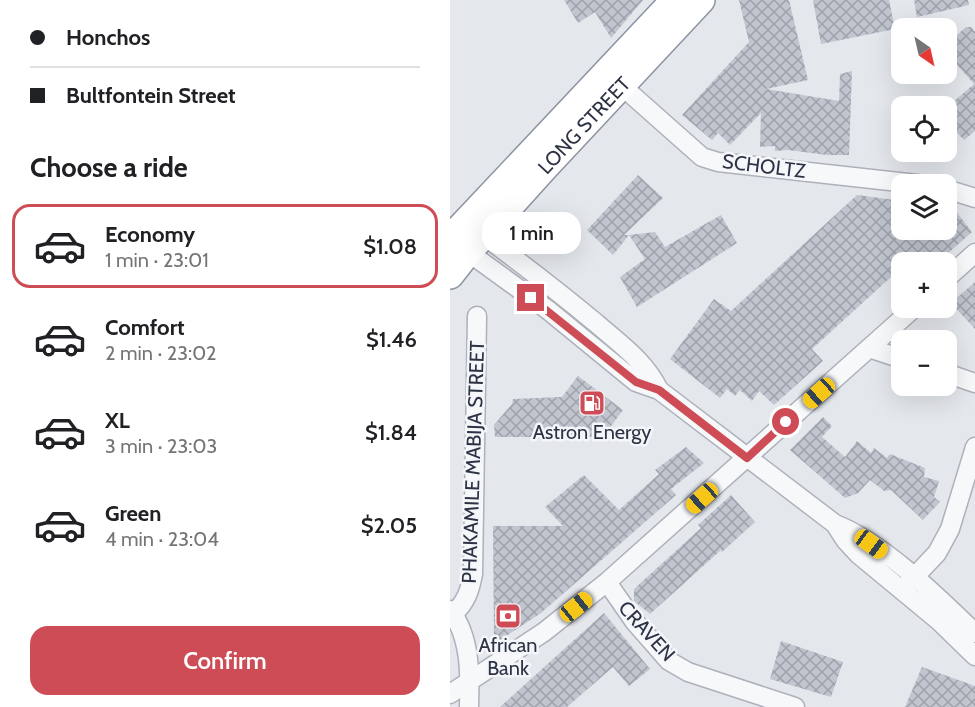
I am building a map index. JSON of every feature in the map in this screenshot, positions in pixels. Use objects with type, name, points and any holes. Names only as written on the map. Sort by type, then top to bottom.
[{"type":"highway","name":"LONG STREET","points":[[614,79],[675,0]]},
{"type":"highway","name":"LONG STREET","points":[[450,275],[461,234],[614,79],[701,0]]},
{"type":"street","name":"SCHOLTZ","points":[[614,79],[702,157],[718,162],[891,181]]},
{"type":"street","points":[[957,192],[975,198]]},
{"type":"street","points":[[461,234],[548,310],[636,382],[659,390],[835,524],[846,542],[858,554],[948,606],[975,633]]},
{"type":"street","points":[[957,269],[975,253]]},
{"type":"street","name":"PHAKAMILE MABIJA STREET","points":[[469,707],[470,682],[466,646],[461,629],[452,612],[462,607],[473,574],[477,316]]},
{"type":"street","points":[[450,694],[544,632],[607,582],[903,318]]},
{"type":"street","points":[[869,348],[891,355]]},
{"type":"street","points":[[957,377],[975,383]]},
{"type":"street","points":[[908,584],[937,553],[950,529],[975,447]]},
{"type":"street","name":"CRAVEN","points":[[607,582],[634,621],[669,661],[688,672],[795,707]]},
{"type":"street","points":[[908,584],[939,621],[975,656]]},
{"type":"building","points":[[564,0],[643,0],[611,38],[595,12],[578,23]]},
{"type":"building","points":[[739,0],[789,0],[808,80],[766,89],[839,101],[840,74],[852,71],[849,155],[775,151],[775,146],[760,147],[761,113],[730,145],[718,133],[712,140],[682,115],[749,42]]},
{"type":"building","points":[[813,0],[889,0],[893,18],[891,30],[821,44]]},
{"type":"building","points":[[914,0],[968,0],[969,5],[917,17]]},
{"type":"building","points":[[966,27],[971,27],[975,32],[975,131],[964,140],[957,133],[957,99],[974,84],[957,65],[957,35]]},
{"type":"building","points":[[638,175],[663,198],[624,235],[629,235],[613,255],[587,230]]},
{"type":"building","points":[[857,195],[891,200],[891,240],[957,240],[957,213],[972,232],[949,252],[891,252],[891,277],[812,349],[823,361],[774,405],[759,391],[752,401],[740,390],[735,396],[727,389],[720,398],[670,359],[714,299],[731,311]]},
{"type":"building","points":[[721,215],[737,243],[637,307],[620,277],[645,259],[629,235],[655,232],[665,247]]},
{"type":"building","points":[[975,282],[975,329],[957,310],[957,298]]},
{"type":"building","points":[[578,376],[623,410],[603,437],[495,437],[494,425],[512,404],[513,399],[562,397]]},
{"type":"building","points":[[823,417],[832,426],[822,437],[845,457],[857,441],[871,453],[874,448],[887,458],[890,454],[925,468],[924,477],[939,481],[934,497],[940,502],[923,520],[891,490],[884,491],[870,480],[858,493],[845,498],[790,450]]},
{"type":"building","points":[[686,447],[704,463],[671,489],[676,495],[541,613],[494,644],[493,526],[563,526],[545,507],[584,475],[619,510],[659,474],[655,470]]},
{"type":"building","points":[[731,495],[755,522],[650,614],[634,601],[634,589],[701,528],[698,525]]},
{"type":"building","points":[[604,613],[650,669],[629,686],[613,667],[567,707],[500,707]]},
{"type":"building","points":[[781,641],[843,662],[831,697],[770,679]]},
{"type":"building","points":[[922,667],[975,686],[975,707],[905,707]]},
{"type":"place","name":"Astron Energy","points":[[592,403]]},
{"type":"place","name":"African Bank","points":[[508,616]]},
{"type":"route","points":[[531,298],[636,382],[659,390],[747,458],[786,422]]}]
